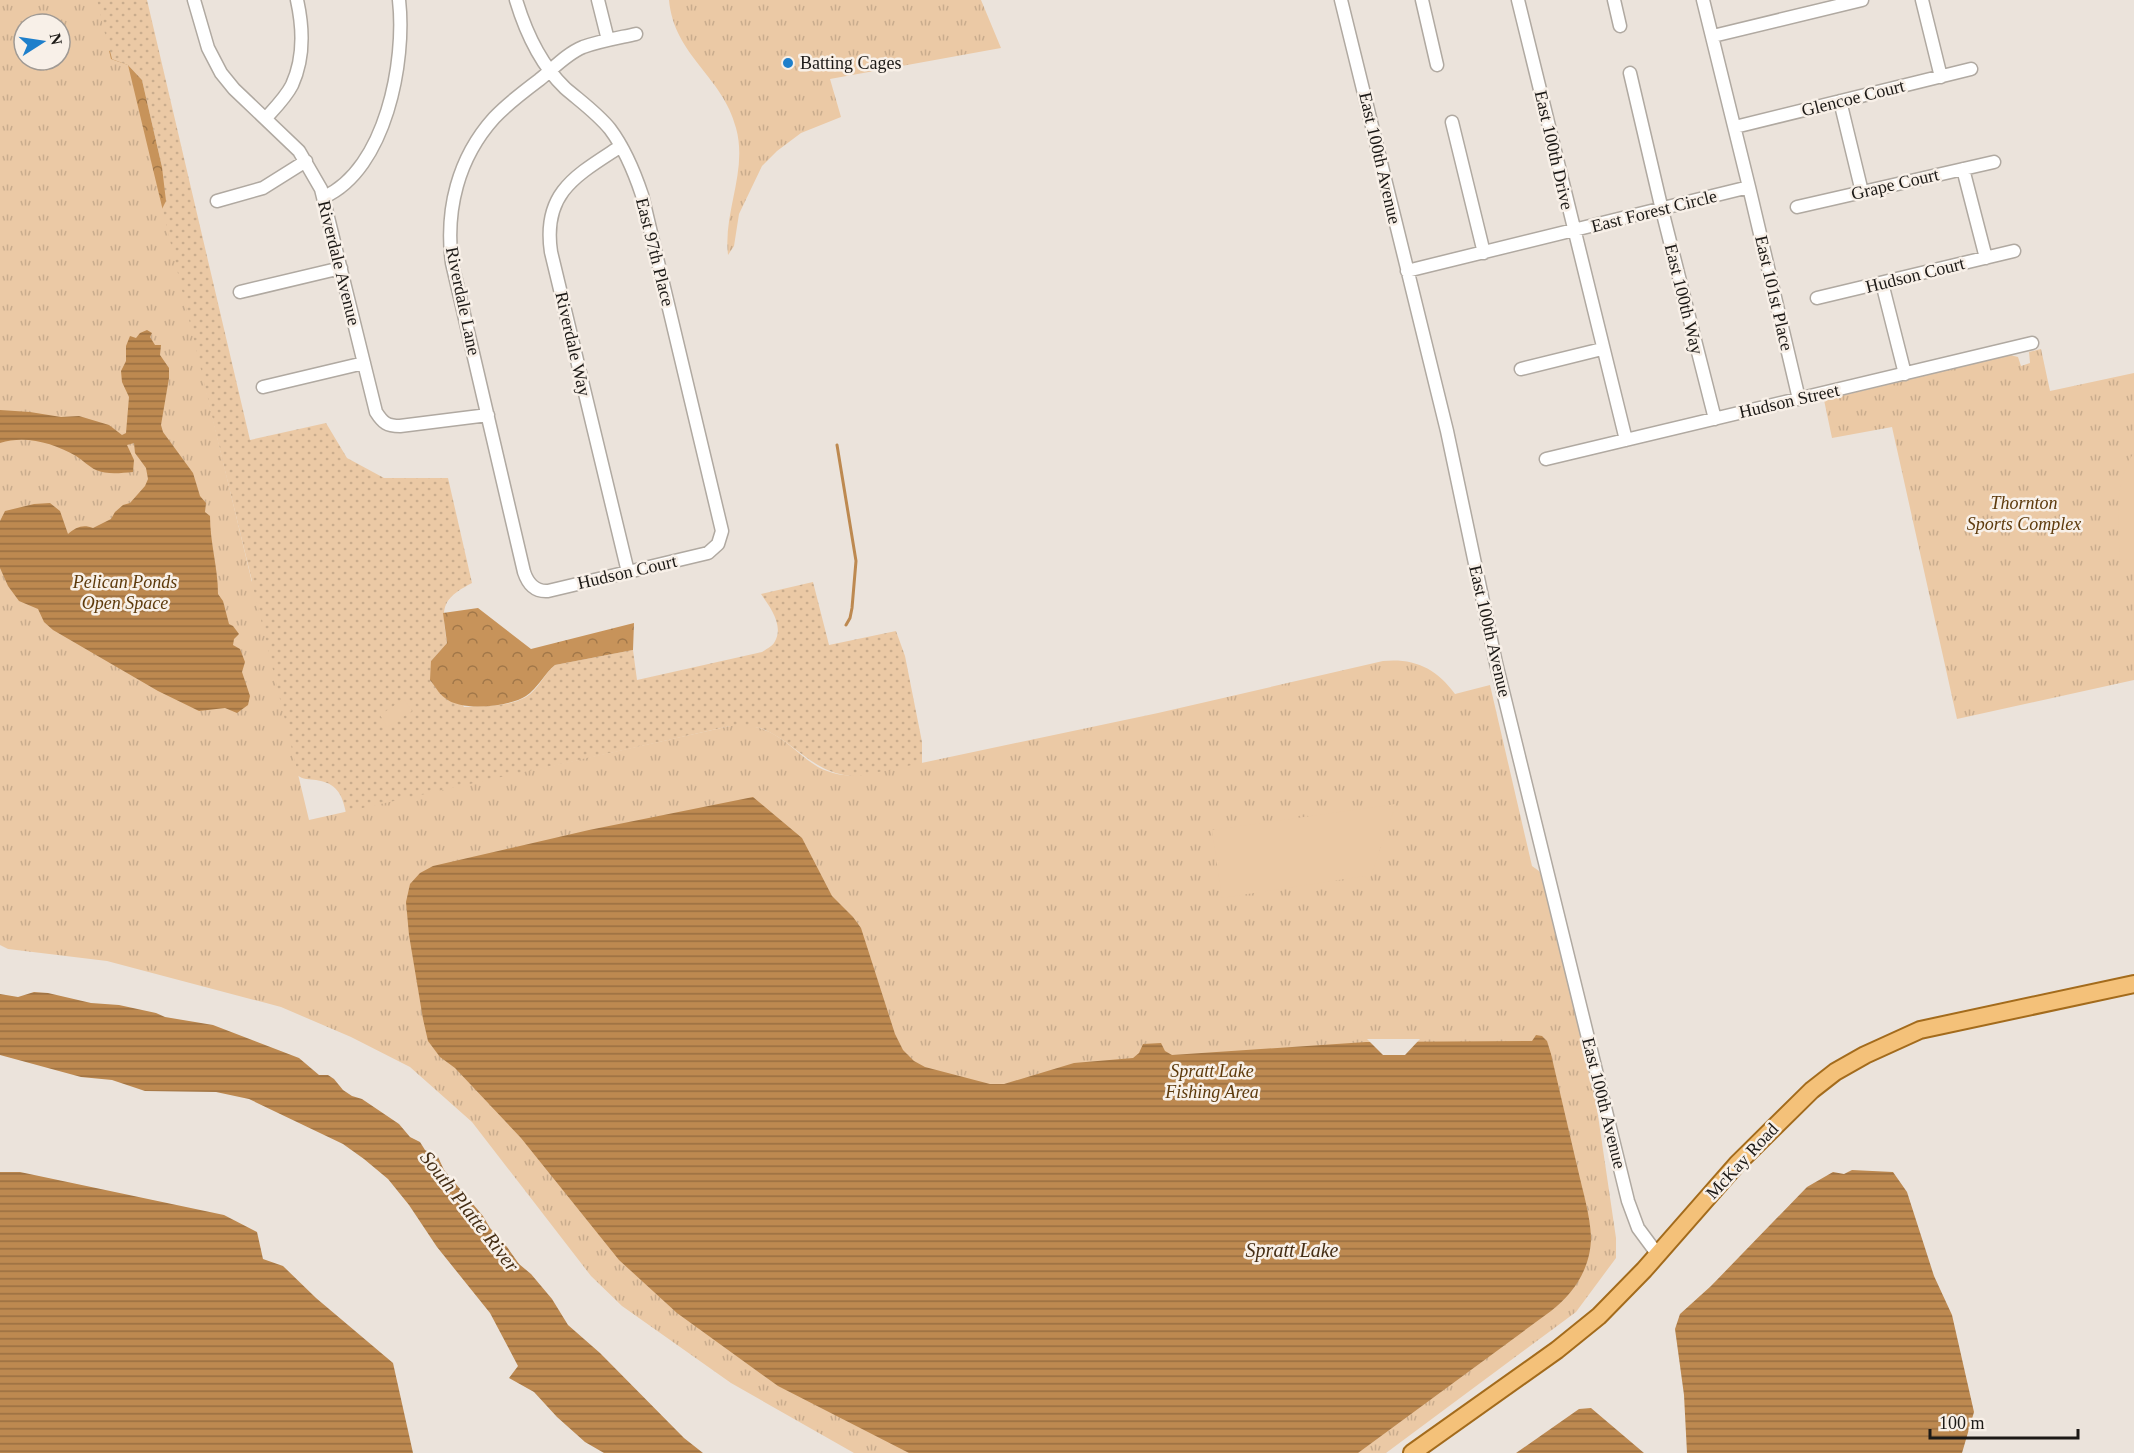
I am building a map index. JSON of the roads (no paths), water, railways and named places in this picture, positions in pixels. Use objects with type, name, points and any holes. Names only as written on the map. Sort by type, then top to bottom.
[{"type":"main road","name":"McKay Road","points":[[1412,1453],[1599,1316],[1658,1255],[1737,1164],[1805,1097],[1835,1072],[1893,1041],[1932,1026],[2134,984]]},
{"type":"street","name":"Riverdale Avenue","points":[[194,0],[202,33],[213,60],[234,89],[266,118],[306,161],[324,197],[376,412],[381,420],[387,425],[400,426],[488,415]]},
{"type":"street","points":[[266,118],[287,93],[297,73],[302,36],[297,0]]},
{"type":"street","points":[[324,197],[337,191],[353,175],[375,141],[385,117],[400,57],[399,0]]},
{"type":"street","name":"East 97th Place","points":[[516,0],[532,43],[550,71],[564,87],[604,122],[630,160],[642,195],[721,526],[720,540]]},
{"type":"street","points":[[598,0],[608,40]]},
{"type":"street","name":"East 100th Avenue","points":[[1341,0],[1447,431],[1496,663],[1628,1201],[1638,1228],[1658,1255]]},
{"type":"street","points":[[1422,0],[1437,65]]},
{"type":"street","name":"East 100th Drive","points":[[1518,0],[1626,440]]},
{"type":"street","points":[[1614,0],[1620,26]]},
{"type":"street","points":[[1704,0],[1749,188]]},
{"type":"street","points":[[1713,36],[1863,0]]},
{"type":"street","points":[[1922,0],[1941,77]]},
{"type":"street","name":"Riverdale Lane","points":[[530,584],[524,572],[452,263],[450,246],[452,204],[465,162],[481,135],[507,105],[575,51],[636,34]]},
{"type":"street","name":"Glencoe Court","points":[[1735,127],[1971,69]]},
{"type":"street","name":"East 100th Way","points":[[1630,73],[1715,419]]},
{"type":"street","points":[[1840,101],[1862,192]]},
{"type":"street","points":[[1452,122],[1484,253]]},
{"type":"street","name":"Riverdale Way","points":[[621,146],[566,184],[555,203],[549,232],[551,252],[628,572]]},
{"type":"street","points":[[217,201],[263,189],[306,161]]},
{"type":"street","name":"Grape Court","points":[[1797,207],[1994,162]]},
{"type":"street","points":[[1964,169],[1986,258]]},
{"type":"street","name":"East Forest Circle","points":[[1407,271],[1749,188]]},
{"type":"street","name":"East 101st Place","points":[[1749,188],[1800,399]]},
{"type":"street","name":"Hudson Court","points":[[1817,298],[2014,251]]},
{"type":"street","points":[[240,292],[341,268]]},
{"type":"street","points":[[1882,283],[1905,374]]},
{"type":"street","name":"Hudson Street","points":[[1545,459],[2032,343]]},
{"type":"street","points":[[1521,369],[1602,349]]},
{"type":"street","points":[[263,387],[364,363]]},
{"type":"street","name":"Hudson Court","points":[[530,584],[539,591],[548,591],[712,551],[720,540]]},
{"type":"water","points":[[147,330],[152,333],[150,337],[155,345],[161,345],[160,355],[169,368],[161,425],[163,432],[193,473],[200,496],[206,503],[205,512],[210,516],[218,594],[223,601],[229,624],[239,634],[234,639],[233,645],[240,649],[245,662],[242,672],[250,696],[248,705],[237,713],[225,708],[199,711],[158,691],[53,630],[44,622],[38,609],[19,601],[8,586],[0,568],[0,521],[5,511],[34,504],[50,503],[60,511],[68,534],[80,527],[93,528],[111,519],[123,505],[130,503],[148,479],[146,468],[135,453],[134,443],[127,445],[134,460],[133,472],[105,473],[49,444],[29,440],[0,443],[0,410],[61,417],[79,416],[109,425],[122,435],[126,433],[129,397],[122,382],[121,371],[126,361],[126,346],[130,336],[136,338]]},
{"type":"water","name":"Spratt Lake","points":[[753,797],[802,838],[832,896],[861,928],[895,1034],[903,1050],[914,1061],[925,1067],[990,1084],[1004,1084],[1074,1063],[1133,1058],[1139,1053],[1143,1044],[1161,1043],[1165,1051],[1172,1055],[1366,1042],[1532,1041],[1536,1035],[1542,1036],[1547,1041],[1551,1054],[1589,1220],[1590,1248],[1580,1279],[1551,1311],[1358,1453],[909,1453],[778,1386],[677,1313],[619,1260],[521,1138],[455,1068],[440,1057],[428,1041],[423,1019],[406,902],[410,884],[420,873],[433,866],[589,830]]},
{"type":"water","name":"South Platte River","points":[[34,992],[91,1003],[119,1005],[165,1017],[213,1025],[299,1058],[319,1075],[328,1075],[334,1079],[343,1090],[362,1099],[399,1124],[410,1137],[420,1142],[425,1150],[438,1157],[444,1170],[483,1216],[490,1228],[519,1264],[531,1274],[552,1299],[568,1325],[600,1353],[684,1438],[703,1453],[604,1453],[585,1442],[534,1392],[509,1378],[518,1366],[490,1313],[437,1247],[409,1205],[388,1179],[343,1144],[249,1099],[216,1092],[145,1091],[112,1080],[81,1077],[0,1055],[0,994],[18,997]]},
{"type":"water","points":[[1852,1170],[1893,1172],[1907,1192],[1934,1276],[1952,1315],[1974,1412],[1962,1453],[1687,1453],[1684,1395],[1675,1329],[1680,1314],[1711,1286],[1807,1187],[1833,1172],[1844,1174]]},
{"type":"water","points":[[0,1172],[20,1172],[224,1215],[257,1232],[263,1259],[283,1266],[316,1298],[393,1363],[413,1453],[0,1453]]},
{"type":"water","points":[[1591,1408],[1644,1453],[1516,1453],[1579,1409]]},
{"type":"waterway","points":[[837,445],[856,561],[852,608],[846,625]]},
{"type":"place","name":"Batting Cages","points":[[788,63]]},
{"type":"park label","name":"Thornton Sports Complex","points":[[2024,513]]},
{"type":"park label","name":"Pelican Ponds Open Space","points":[[125,592]]},
{"type":"park label","name":"Spratt Lake Fishing Area","points":[[1212,1081]]}]
